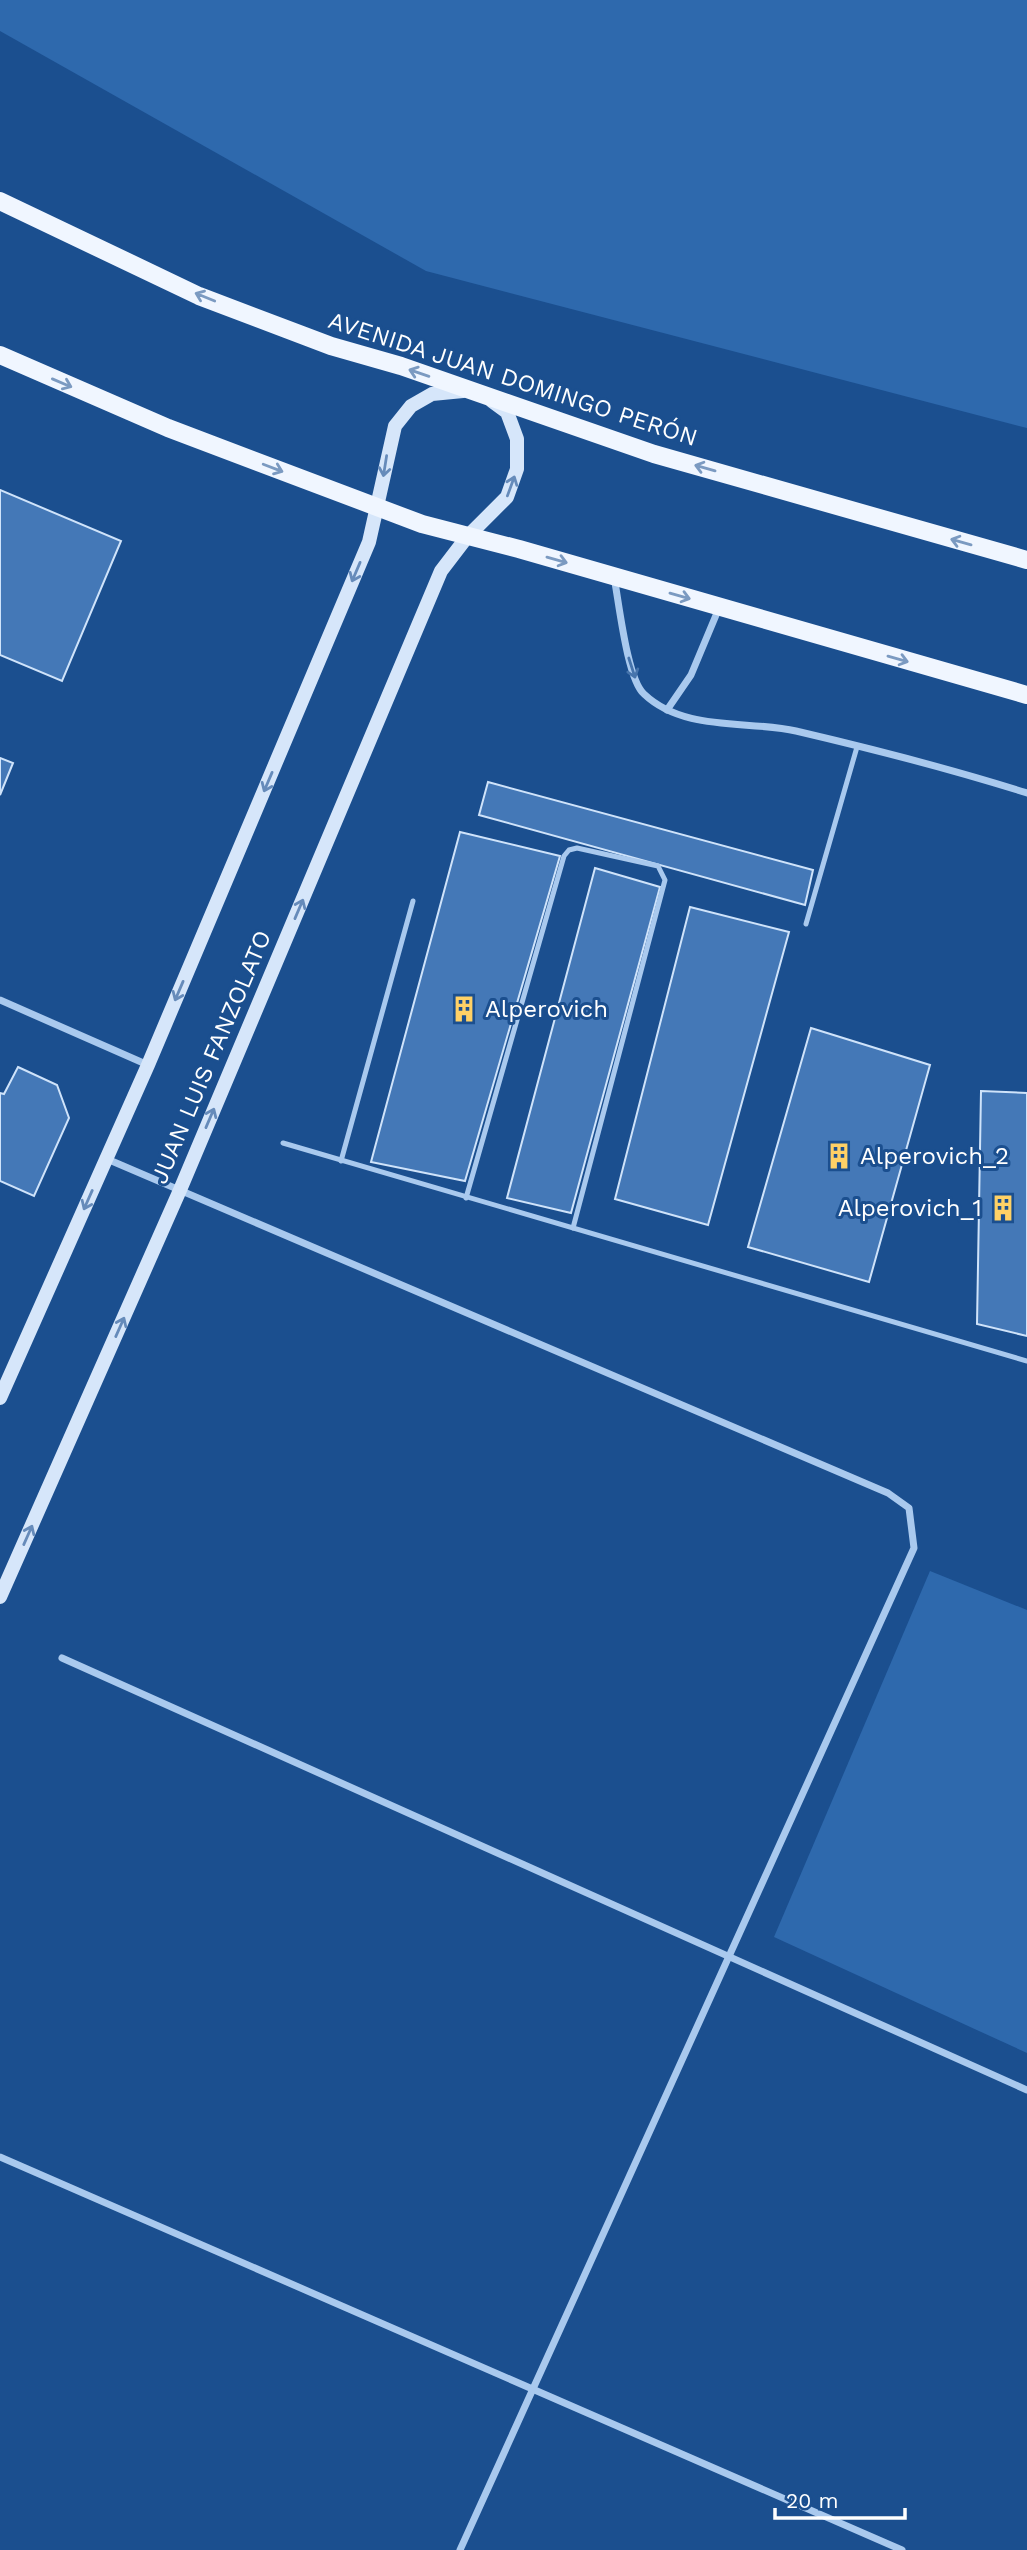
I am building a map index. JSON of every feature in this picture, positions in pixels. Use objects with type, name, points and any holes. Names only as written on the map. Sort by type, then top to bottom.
[{"type":"main road","name":"AVENIDA JUAN DOMINGO PERÓN","points":[[0,201],[200,296],[331,346],[482,394],[654,454],[1027,560]]},
{"type":"main road","points":[[0,355],[168,428],[379,508],[467,537],[1027,695]]},
{"type":"street","points":[[2,1390],[148,1065],[369,542],[379,508],[387,450],[395,426],[411,406],[432,394],[457,390],[482,394],[508,412],[517,439],[517,469],[507,497],[467,537]]},
{"type":"street","name":"JUAN LUIS FANZOLATO","points":[[0,1597],[180,1190],[442,571],[467,537]]},
{"type":"street","points":[[614,577],[630,666],[642,693],[667,710],[703,721],[793,730],[1027,793]]},
{"type":"street","points":[[667,710],[691,675],[719,607]]},
{"type":"street","points":[[0,1000],[148,1065]]},
{"type":"street","points":[[107,1159],[875,1487],[909,1508],[914,1548],[460,2550]]},
{"type":"street","points":[[62,1658],[1027,2090]]},
{"type":"street","points":[[0,2157],[902,2550]]},
{"type":"lane","points":[[806,924],[857,747]]},
{"type":"lane","points":[[466,1198],[564,856],[569,850],[577,848],[658,866],[665,880],[573,1228]]},
{"type":"lane","points":[[341,1161],[413,901]]},
{"type":"lane","points":[[284,1143],[1027,1361]]},
{"type":"shaded area","points":[[0,0],[1027,0],[1027,428],[426,271],[0,31]]},
{"type":"shaded area","points":[[930,1571],[1027,1610],[1027,2053],[774,1937]]},
{"type":"building","points":[[0,490],[121,541],[62,681],[0,655]]},
{"type":"building","points":[[0,758],[13,763],[0,795]]},
{"type":"building","points":[[488,782],[813,870],[805,905],[479,815]]},
{"type":"building","name":"Alperovich","points":[[460,832],[560,856],[465,1181],[371,1162]]},
{"type":"building","name":"Alperovich","points":[[595,868],[660,887],[571,1213],[507,1198]]},
{"type":"building","name":"Alperovich","points":[[690,907],[789,932],[708,1225],[615,1199]]},
{"type":"building","name":"Alperovich_2","points":[[811,1028],[930,1065],[869,1282],[748,1247]]},
{"type":"building","points":[[18,1067],[57,1085],[69,1118],[34,1196],[0,1181],[0,1093],[4,1094]]},
{"type":"building","name":"Alperovich_1","points":[[981,1091],[1027,1093],[1027,1336],[977,1324]]},
{"type":"place","name":"Alperovich","points":[[464,1009]]},
{"type":"place","name":"Alperovich_2","points":[[839,1156]]},
{"type":"place","name":"Alperovich_1","points":[[1003,1208]]}]
